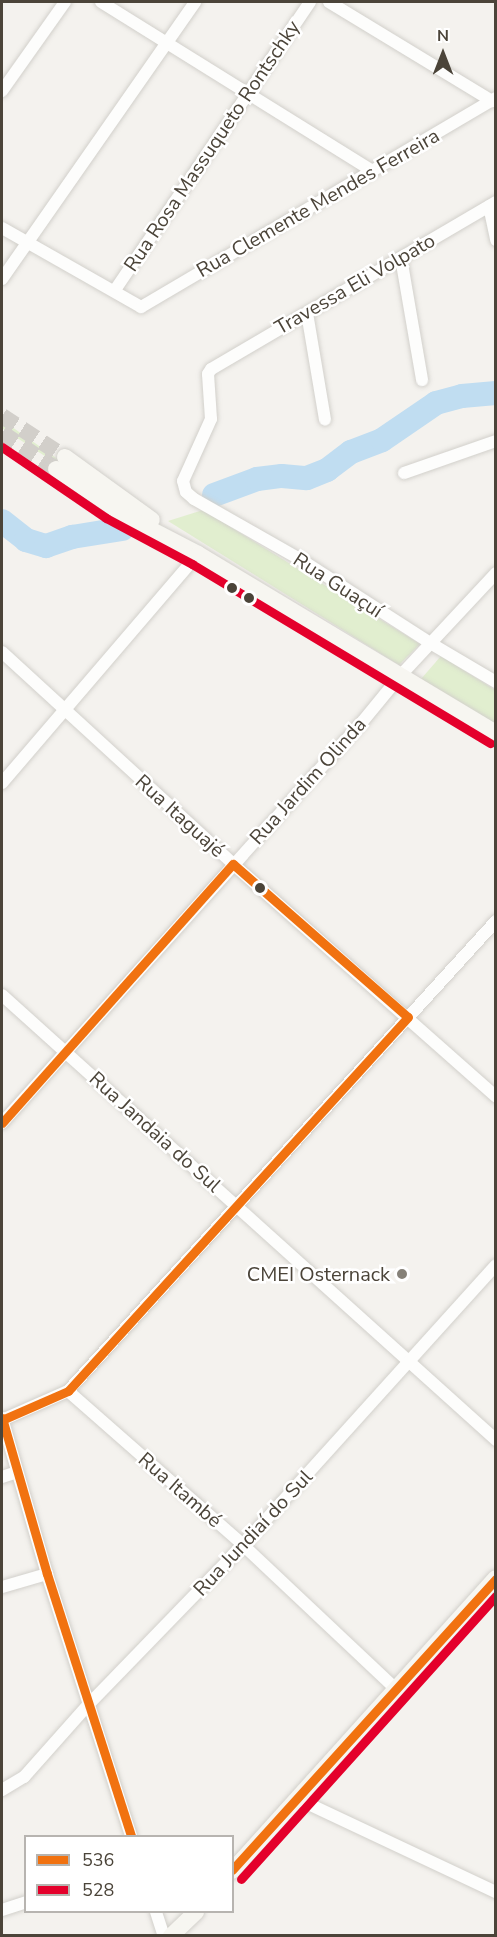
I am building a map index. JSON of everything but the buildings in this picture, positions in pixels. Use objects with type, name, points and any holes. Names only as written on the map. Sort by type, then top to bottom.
[{"type":"main road","points":[[61,463],[127,517],[198,554],[495,733]]},
{"type":"main road","points":[[234,1869],[495,1578]]},
{"type":"main road","points":[[171,1935],[194,1913]]},
{"type":"street","points":[[2,91],[65,2]]},
{"type":"street","points":[[101,2],[373,171]]},
{"type":"street","points":[[2,279],[195,2]]},
{"type":"street","name":"Rua Rosa Massuqueto Rontschky","points":[[115,290],[310,2]]},
{"type":"street","points":[[329,2],[494,100]]},
{"type":"street","name":"Rua Clemente Mendes Ferreira","points":[[115,290],[141,308],[494,100]]},
{"type":"street","points":[[492,204],[495,240]]},
{"type":"street","name":"Travessa Eli Volpato","points":[[184,487],[185,474],[211,419],[208,374],[215,365],[492,204]]},
{"type":"street","points":[[2,228],[115,290]]},
{"type":"street","points":[[401,258],[422,380]]},
{"type":"street","points":[[307,313],[325,419]]},
{"type":"street","points":[[404,473],[495,441]]},
{"type":"street","name":"Rua Guaçuí","points":[[184,487],[194,499],[296,557],[495,682]]},
{"type":"street","points":[[2,783],[198,554]]},
{"type":"street","name":"Rua Jardim Olinda","points":[[2,1123],[380,701],[399,675],[495,573]]},
{"type":"street","name":"Rua Itaguajé","points":[[2,652],[233,864],[408,1017],[495,1097]]},
{"type":"street","points":[[131,1835],[47,1574],[2,1419],[68,1390],[495,921]]},
{"type":"street","name":"Rua Jandaia do Sul","points":[[2,995],[495,1440]]},
{"type":"street","name":"Rua Jundiaí do Sul","points":[[3,1786],[24,1777],[88,1705],[243,1545],[495,1265]]},
{"type":"street","name":"Rua Itambé","points":[[68,1390],[243,1545],[396,1689]]},
{"type":"street","points":[[2,1477],[17,1472]]},
{"type":"street","points":[[2,1587],[47,1574]]},
{"type":"street","points":[[298,1799],[495,1892]]},
{"type":"street","points":[[2,1910],[24,1903]]},
{"type":"street","points":[[157,1913],[164,1935]]},
{"type":"green space","points":[[2,420],[122,504],[121,506],[2,428]]},
{"type":"green space","points":[[203,510],[420,644],[399,665],[168,521]]},
{"type":"green space","points":[[441,656],[495,690],[495,724],[421,679]]},
{"type":"waterway","points":[[214,495],[257,479],[282,476],[307,478],[327,470],[351,452],[382,440],[436,403],[462,396],[496,393]]},
{"type":"waterway","points":[[2,521],[26,540],[46,546],[72,537],[122,529]]},
{"type":"tunnel","points":[[2,416],[65,457]]},
{"type":"tunnel","points":[[2,433],[56,469]]},
{"type":"transit line","name":"528","points":[[2,447],[106,518],[192,564],[490,743]]},
{"type":"transit line","name":"536","points":[[2,1123],[233,864],[408,1017],[68,1391],[2,1420]]},
{"type":"transit line","name":"536","points":[[2,1418],[47,1574],[131,1835]]},
{"type":"transit line","name":"536","points":[[234,1868],[496,1579]]},
{"type":"transit line","name":"528","points":[[241,1879],[496,1596]]},
{"type":"place","name":"CMEI Osternack","points":[[402,1274]]}]
